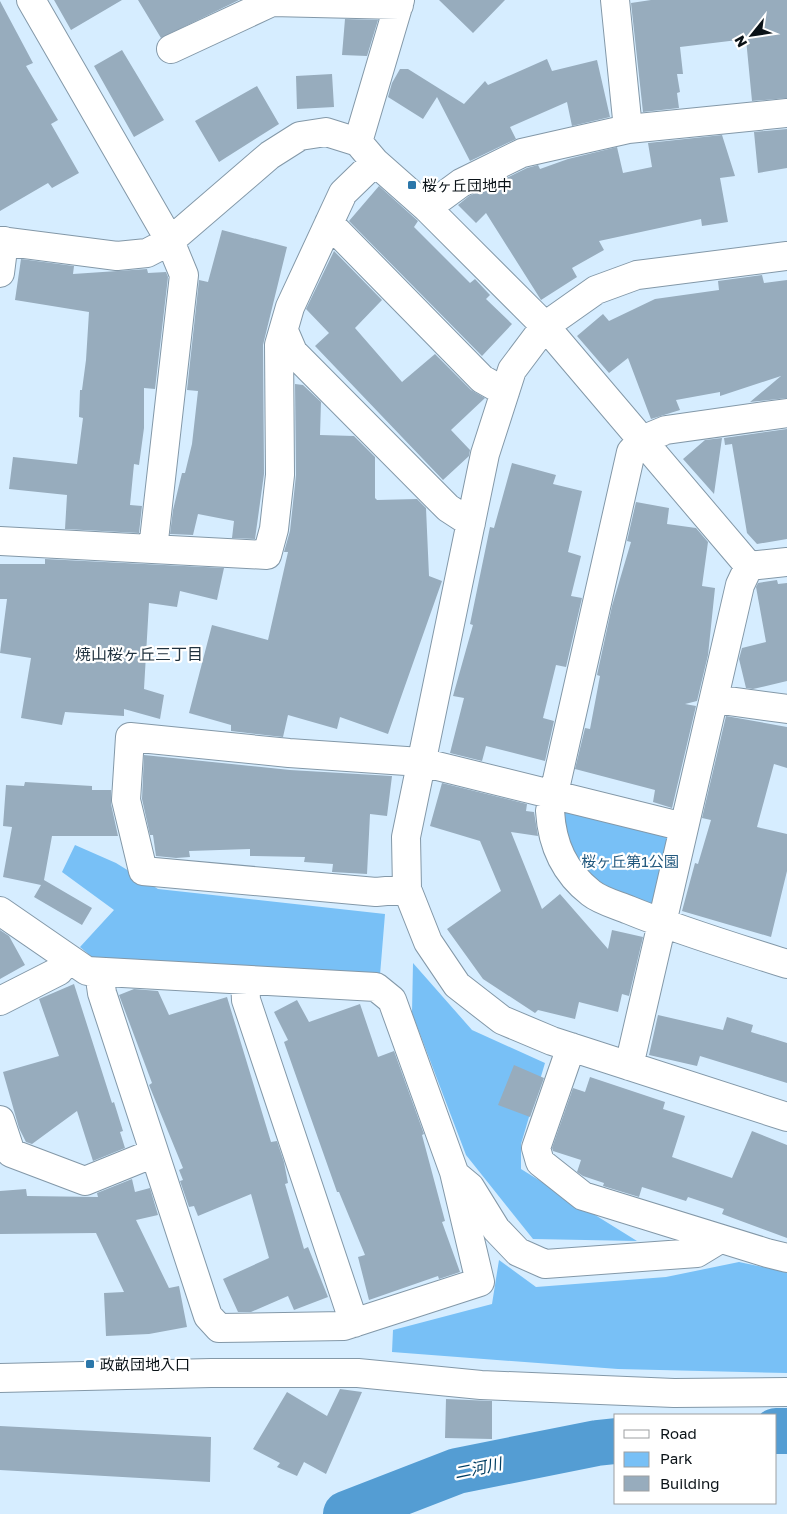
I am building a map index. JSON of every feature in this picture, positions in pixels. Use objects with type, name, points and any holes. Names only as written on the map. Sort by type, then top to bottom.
[{"type":"street","points":[[31,0],[170,241],[184,275],[153,549]]},
{"type":"street","points":[[615,0],[628,129]]},
{"type":"street","points":[[0,541],[266,555],[274,529],[280,475],[280,345],[290,307],[343,193],[367,152],[399,3],[272,2],[170,49]]},
{"type":"street","points":[[427,208],[461,183],[522,153],[628,129],[787,113]]},
{"type":"street","points":[[0,273],[2,241],[117,256],[147,253],[170,241],[270,155],[300,136],[326,132],[367,152],[427,208],[545,326],[749,566]]},
{"type":"street","points":[[329,223],[482,379],[505,392]]},
{"type":"street","points":[[787,256],[636,275],[596,290],[545,326],[512,370],[485,454],[406,837],[407,889],[428,942],[457,985],[502,1020],[571,1047],[787,1117]]},
{"type":"street","points":[[284,331],[294,352],[448,508],[471,523]]},
{"type":"street","points":[[787,413],[666,430],[642,440],[630,452],[550,811],[551,833],[560,857],[574,878],[592,894],[662,923],[787,963]]},
{"type":"street","points":[[749,566],[787,562]]},
{"type":"street","points":[[629,1066],[740,585],[749,566]]},
{"type":"street","points":[[714,700],[787,709]]},
{"type":"street","points":[[407,889],[376,892],[143,871],[126,800],[130,737],[289,753],[421,762],[684,827]]},
{"type":"street","points":[[0,911],[87,971],[376,987],[392,1000],[454,1172],[480,1282],[344,1326],[219,1328],[208,1316],[102,993],[99,972]]},
{"type":"street","points":[[0,1001],[59,971],[67,958]]},
{"type":"street","points":[[245,980],[246,1000],[354,1323]]},
{"type":"street","points":[[571,1047],[536,1148],[540,1162],[583,1196],[787,1258]]},
{"type":"street","points":[[0,1120],[11,1153],[85,1181],[154,1153]]},
{"type":"street","points":[[454,1172],[470,1187],[496,1230],[518,1252],[545,1264],[697,1253],[720,1239]]},
{"type":"street","points":[[0,1378],[211,1373],[358,1374],[481,1385],[674,1393],[787,1392]]},
{"type":"green space","name":"桜ヶ丘第1公園","points":[[559,806],[676,833],[654,912],[604,890],[564,855]]},
{"type":"green space","points":[[75,845],[116,863],[158,889],[385,914],[380,975],[93,958],[80,947],[114,910],[62,872]]},
{"type":"green space","points":[[413,963],[472,1030],[545,1063],[521,1144],[521,1169],[637,1241],[533,1239],[466,1155],[412,1013]]},
{"type":"green space","points":[[499,1260],[536,1287],[666,1277],[739,1262],[787,1272],[787,1373],[618,1369],[392,1352],[393,1330],[492,1304]]},
{"type":"building","points":[[54,0],[122,0],[71,30]]},
{"type":"building","points":[[138,0],[239,0],[161,38]]},
{"type":"building","points":[[439,0],[505,0],[473,33]]},
{"type":"building","points":[[651,0],[787,0],[787,98],[752,101],[746,39],[680,47],[683,74],[677,74],[680,92],[677,93],[679,108],[643,112],[631,3]]},
{"type":"building","points":[[0,1],[33,63],[26,66],[58,120],[51,124],[79,173],[52,188],[48,183],[0,211]]},
{"type":"building","points":[[345,19],[378,20],[367,56],[342,55]]},
{"type":"building","points":[[122,50],[164,120],[134,137],[94,66]]},
{"type":"building","points":[[547,59],[552,71],[597,60],[610,117],[572,126],[567,102],[510,127],[516,139],[470,161],[437,97],[423,119],[388,97],[392,83],[400,69],[408,69],[464,104],[485,81],[488,85]]},
{"type":"building","points":[[332,74],[334,107],[297,109],[296,76]]},
{"type":"building","points":[[257,86],[279,124],[219,162],[195,121]]},
{"type":"building","points":[[787,129],[787,168],[758,173],[754,132]]},
{"type":"building","points":[[722,135],[735,176],[720,178],[728,222],[702,226],[701,219],[599,241],[604,250],[572,268],[577,277],[541,300],[486,213],[476,223],[458,205],[469,196],[527,168],[538,165],[540,169],[568,159],[617,147],[623,173],[652,167],[648,143]]},
{"type":"building","points":[[379,186],[418,221],[414,227],[470,283],[475,279],[490,295],[486,299],[512,324],[482,356],[349,221]]},
{"type":"building","points":[[222,230],[287,247],[263,345],[264,474],[255,539],[232,538],[234,521],[198,514],[193,535],[170,534],[173,510],[182,473],[185,473],[192,444],[198,391],[187,390],[199,280],[208,282]]},
{"type":"building","points":[[334,251],[382,300],[355,328],[402,382],[435,354],[471,390],[485,398],[451,430],[470,450],[469,456],[443,480],[315,346],[329,333],[306,309]]},
{"type":"building","points":[[21,259],[74,266],[73,274],[147,269],[148,273],[166,272],[168,277],[155,389],[144,388],[144,428],[139,465],[134,464],[130,505],[142,506],[139,533],[65,529],[67,495],[9,489],[13,457],[77,464],[83,418],[79,417],[80,390],[82,390],[86,360],[89,312],[15,300]]},
{"type":"building","points":[[762,275],[764,283],[787,280],[787,398],[750,402],[781,376],[720,396],[720,392],[676,400],[680,410],[651,419],[628,358],[609,373],[577,336],[603,314],[609,321],[655,299],[719,290],[718,281]]},
{"type":"building","points":[[295,384],[303,385],[321,402],[320,435],[354,436],[375,457],[375,498],[377,500],[417,499],[426,508],[429,576],[442,581],[388,734],[340,717],[337,729],[288,715],[283,737],[231,731],[231,725],[189,713],[212,625],[268,640],[288,552],[284,552],[290,531],[296,475]]},
{"type":"building","points":[[787,429],[787,539],[757,544],[747,533],[732,444],[725,445],[724,438]]},
{"type":"building","points":[[722,438],[714,494],[683,459],[705,440]]},
{"type":"building","points":[[512,463],[556,475],[553,484],[582,491],[568,552],[581,556],[571,596],[582,598],[566,667],[556,665],[543,718],[554,721],[545,761],[486,746],[482,761],[450,753],[464,698],[453,696],[473,625],[470,624],[490,527],[494,528]]},
{"type":"building","points":[[636,502],[669,508],[667,524],[696,528],[708,542],[702,586],[715,588],[708,655],[697,701],[685,704],[696,706],[672,808],[653,802],[655,790],[575,769],[585,728],[590,729],[600,676],[597,675],[612,606],[631,542],[627,541]]},
{"type":"building","points":[[45,559],[224,568],[217,600],[180,591],[177,607],[149,603],[144,689],[164,695],[160,719],[124,709],[124,716],[65,712],[62,725],[21,718],[31,658],[0,653],[7,599],[0,599],[0,564],[45,564]]},
{"type":"building","points":[[777,580],[778,584],[787,583],[787,681],[753,689],[746,688],[739,659],[742,648],[766,642],[756,587],[758,583]]},
{"type":"building","points":[[726,716],[787,727],[787,768],[774,764],[757,827],[787,834],[787,871],[771,937],[682,911],[695,863],[698,864],[711,820],[702,818]]},
{"type":"building","points":[[144,755],[290,770],[392,776],[387,816],[370,814],[367,874],[332,872],[333,864],[304,862],[305,857],[250,856],[250,849],[189,851],[190,857],[156,856],[153,835],[150,835],[142,799]]},
{"type":"building","points":[[25,782],[92,786],[92,790],[111,790],[111,804],[118,836],[52,836],[44,880],[92,908],[82,925],[34,897],[41,885],[3,877],[12,827],[3,826],[6,785],[24,786]]},
{"type":"building","points":[[442,783],[527,804],[526,811],[534,812],[538,836],[511,832],[542,909],[560,894],[608,949],[612,930],[643,937],[629,996],[622,994],[618,1012],[579,1002],[575,1019],[538,1010],[535,1013],[483,979],[447,929],[501,891],[480,841],[430,826]]},
{"type":"building","points":[[0,930],[9,936],[25,965],[0,979]]},
{"type":"building","points":[[74,984],[112,1103],[114,1102],[123,1131],[120,1132],[125,1148],[93,1161],[77,1111],[32,1144],[26,1142],[19,1128],[3,1072],[59,1056],[39,999]]},
{"type":"building","points":[[134,989],[158,991],[169,1015],[227,997],[271,1142],[277,1141],[284,1162],[288,1183],[285,1184],[304,1249],[308,1247],[328,1297],[294,1310],[288,1296],[251,1312],[238,1312],[223,1279],[269,1258],[251,1194],[198,1216],[194,1206],[189,1207],[180,1181],[183,1180],[179,1170],[183,1168],[149,1085],[152,1083],[119,995]]},
{"type":"building","points":[[297,1000],[309,1022],[360,1004],[378,1057],[394,1051],[424,1134],[422,1135],[445,1221],[442,1222],[460,1272],[439,1279],[438,1276],[369,1300],[358,1257],[365,1255],[339,1192],[337,1192],[284,1042],[288,1040],[274,1012]]},
{"type":"building","points":[[658,1015],[723,1030],[727,1017],[753,1025],[751,1032],[787,1043],[787,1083],[700,1056],[697,1066],[649,1055]]},
{"type":"building","points":[[514,1065],[544,1078],[530,1117],[498,1105]]},
{"type":"building","points":[[590,1077],[665,1102],[663,1109],[685,1116],[672,1157],[732,1178],[752,1131],[787,1145],[787,1238],[722,1214],[724,1209],[688,1197],[686,1201],[642,1187],[639,1197],[603,1186],[604,1183],[577,1172],[581,1160],[553,1151],[552,1148],[573,1088],[585,1092]]},
{"type":"building","points":[[132,1179],[135,1192],[150,1188],[158,1215],[136,1220],[169,1288],[179,1286],[187,1327],[149,1334],[106,1336],[104,1293],[124,1292],[96,1233],[0,1234],[0,1191],[26,1189],[27,1196],[98,1197],[97,1193]]},
{"type":"building","points":[[340,1389],[362,1392],[326,1474],[304,1462],[297,1476],[277,1467],[280,1463],[253,1449],[287,1392],[327,1416]]},
{"type":"building","points":[[446,1399],[492,1401],[492,1439],[445,1438]]},
{"type":"building","points":[[0,1426],[211,1437],[210,1482],[0,1470]]},
{"type":"waterway","name":"二河川","points":[[777,1431],[787,1431]]},
{"type":"waterway","name":"二河川","points":[[346,1514],[457,1471],[614,1441]]},
{"type":"place","name":"桜ヶ丘団地中","points":[[412,185]]},
{"type":"place","name":"政畝団地入口","points":[[90,1364]]},
{"type":"district","name":"焼山桜ヶ丘三丁目","points":[[139,654]]}]
